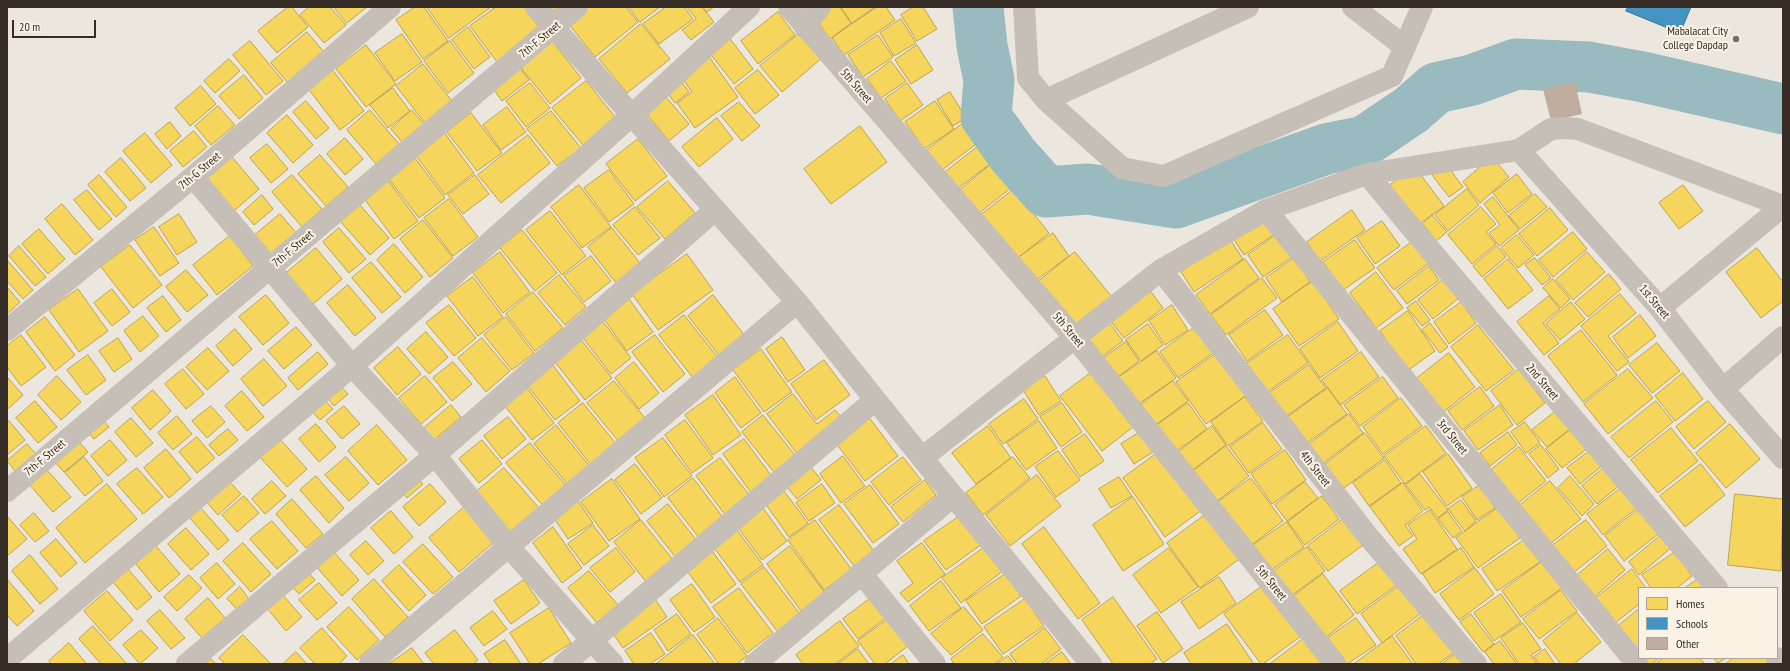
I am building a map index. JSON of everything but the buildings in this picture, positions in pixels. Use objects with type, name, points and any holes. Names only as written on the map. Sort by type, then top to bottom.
[{"type":"street","name":"7th-G Street","points":[[7,330],[193,177],[390,7]]},
{"type":"street","points":[[536,7],[797,302],[1090,664]]},
{"type":"street","name":"7th-F Street","points":[[7,490],[578,7]]},
{"type":"street","points":[[7,659],[352,366],[631,116],[749,7]]},
{"type":"street","name":"5th Street","points":[[789,7],[1075,338],[1335,664]]},
{"type":"street","points":[[805,27],[820,7]]},
{"type":"street","points":[[1024,7],[1028,78],[1046,100],[1122,168],[1164,176],[1392,76],[1422,7]]},
{"type":"street","points":[[1046,100],[1248,7]]},
{"type":"street","points":[[1353,7],[1404,47]]},
{"type":"street","points":[[922,458],[1161,270],[1266,210],[1367,174],[1519,150],[1551,129],[1578,129],[1783,206],[1660,308]]},
{"type":"street","name":"1st Street","points":[[1519,150],[1660,308],[1723,389],[1783,458]]},
{"type":"street","name":"2nd Street","points":[[1367,174],[1717,587]]},
{"type":"street","points":[[193,177],[352,366],[436,456],[509,547],[613,664]]},
{"type":"street","points":[[187,664],[436,456],[715,210]]},
{"type":"street","name":"3rd Street","points":[[1266,210],[1637,664]]},
{"type":"street","name":"4th Street","points":[[1161,270],[1367,536],[1476,664]]},
{"type":"street","points":[[370,664],[797,302]]},
{"type":"street","points":[[1723,389],[1783,337]]},
{"type":"street","points":[[564,664],[875,400]]},
{"type":"street","points":[[768,660],[861,573],[953,496]]},
{"type":"street","points":[[861,573],[935,664]]},
{"type":"waterway","points":[[978,7],[982,46],[989,80],[986,117],[1013,155],[1046,192],[1088,189],[1176,203],[1326,149],[1365,141],[1411,110],[1436,88],[1472,80],[1516,64],[1589,67],[1643,77],[1783,109]]},
{"type":"place","name":"Mabalacat City College Dapdap","points":[[1736,39]]}]
